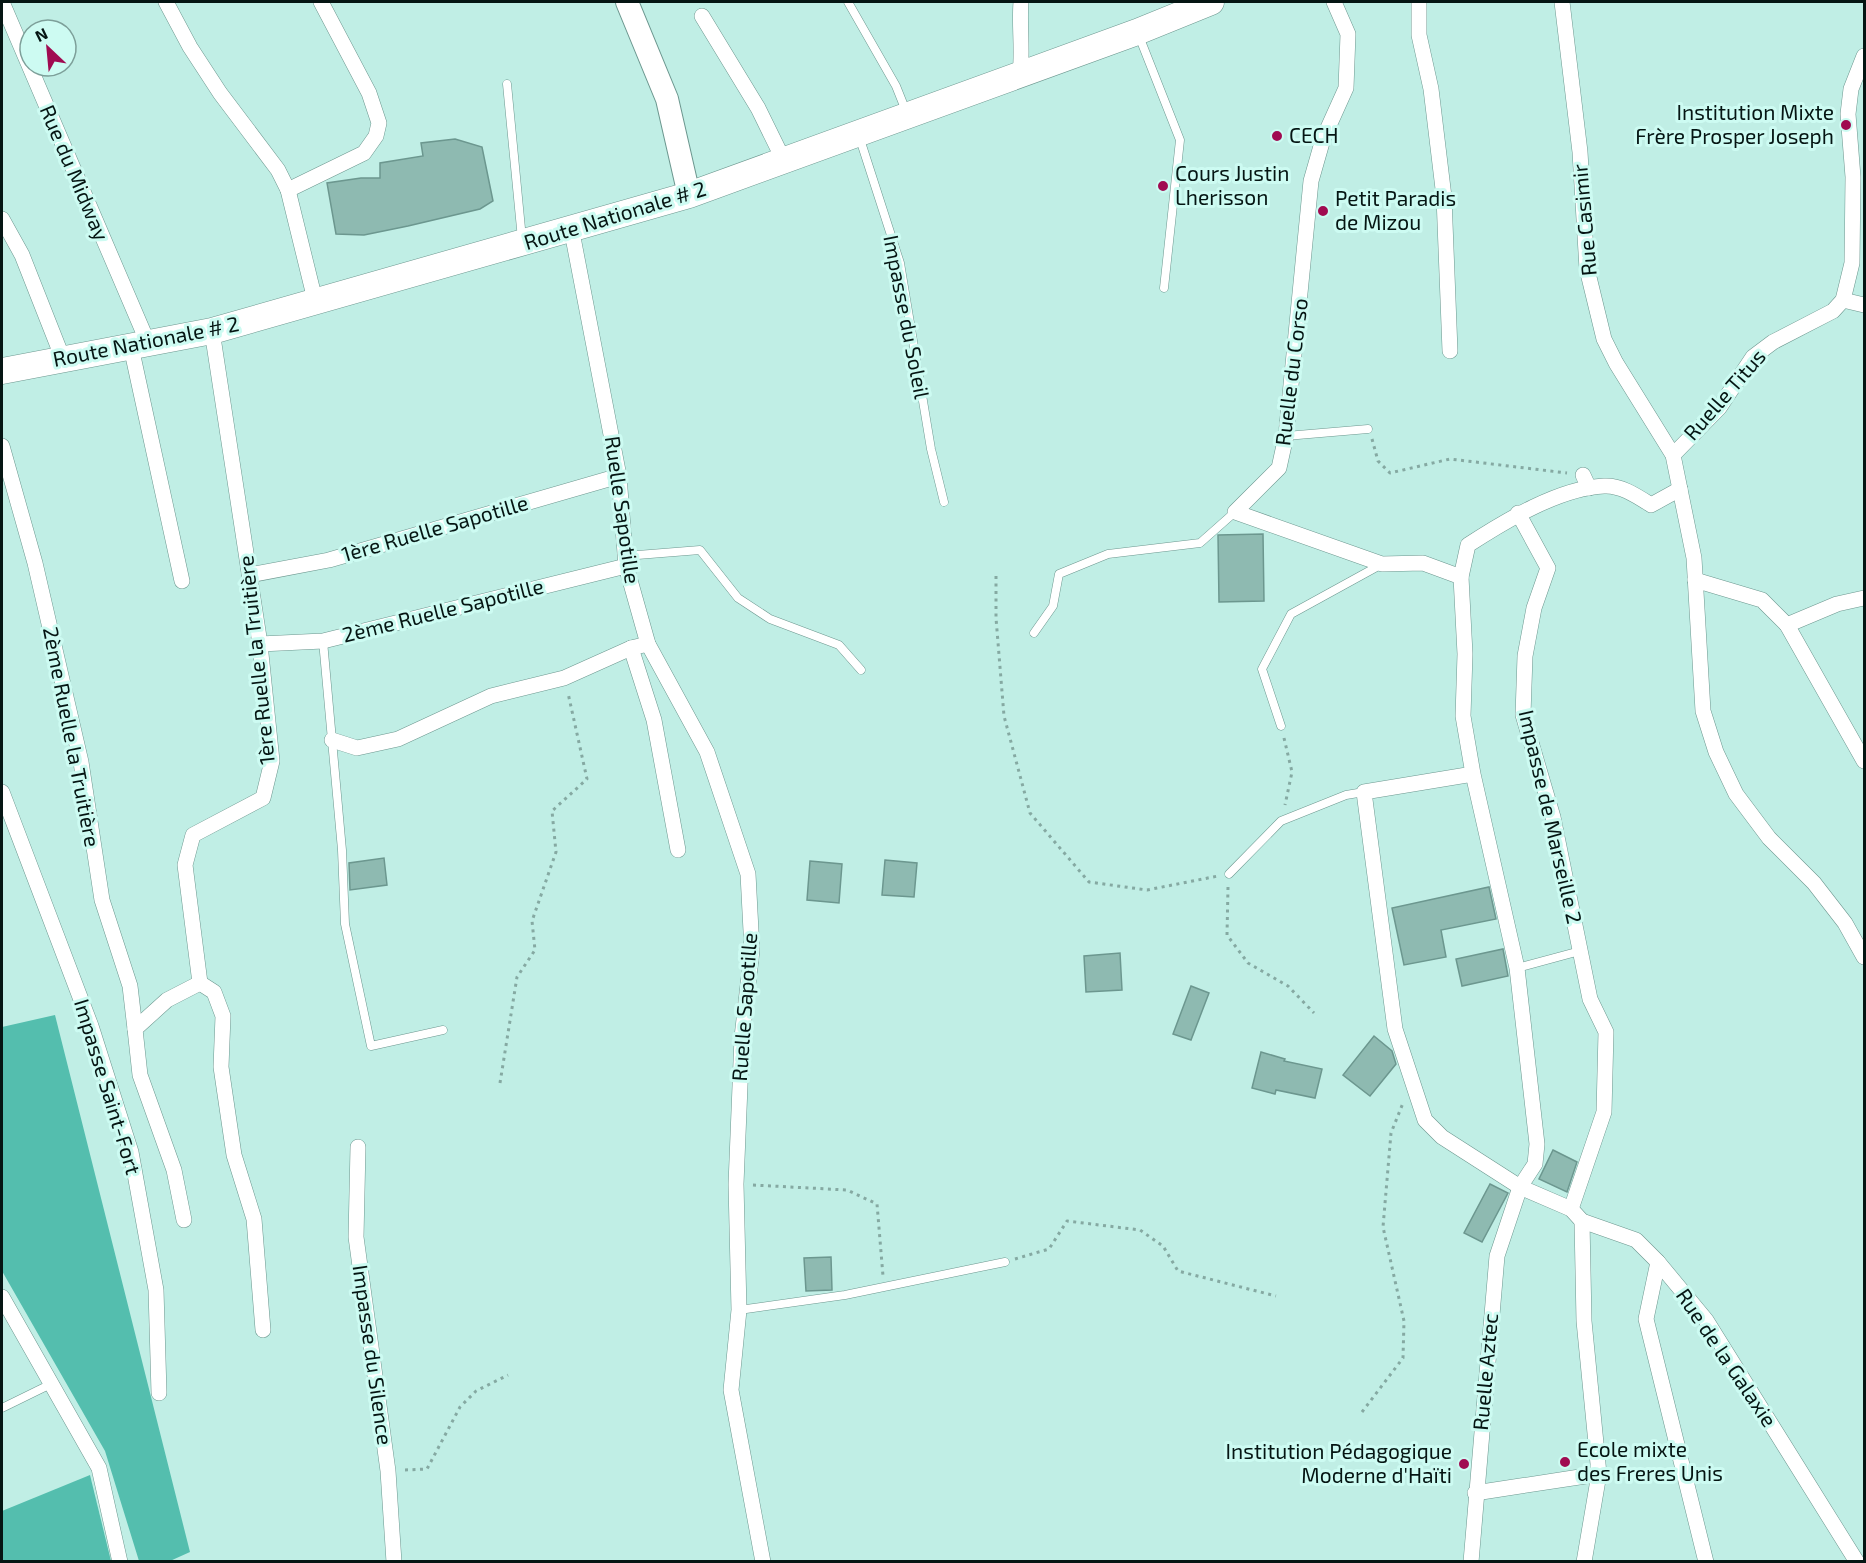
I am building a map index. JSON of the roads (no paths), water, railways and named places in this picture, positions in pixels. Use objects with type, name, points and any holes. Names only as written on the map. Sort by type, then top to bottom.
[{"type":"main road","name":"Route Nationale # 2","points":[[2,371],[212,331],[316,304],[571,227],[689,195],[1137,32],[1211,2]]},
{"type":"street","name":"Rue du Midway","points":[[2,2],[139,345],[182,580]]},
{"type":"street","points":[[165,2],[190,47],[220,93],[278,170],[288,190],[316,304]]},
{"type":"street","points":[[288,190],[364,153],[376,136],[379,123],[369,93],[321,2]]},
{"type":"street","points":[[627,2],[667,99],[689,195]]},
{"type":"street","points":[[1020,75],[1023,52],[1019,28],[1021,2]]},
{"type":"street","name":"Ruelle du Corso","points":[[1235,512],[1279,468],[1286,436],[1311,181],[1323,139],[1346,88],[1348,34],[1334,2]]},
{"type":"street","points":[[1419,2],[1419,35],[1431,89],[1444,197],[1450,351]]},
{"type":"street","name":"Rue Casimir","points":[[1562,2],[1580,152],[1587,269],[1604,339],[1616,363],[1673,455]]},
{"type":"street","points":[[702,16],[758,108],[784,161]]},
{"type":"street","points":[[1864,56],[1851,88],[1848,114],[1853,177],[1852,263],[1843,300],[1864,305]]},
{"type":"street","points":[[2,219],[22,255],[63,359]]},
{"type":"street","name":"Ruelle Sapotille","points":[[571,227],[619,477],[625,561],[648,644],[707,752],[748,874],[752,950],[742,1037],[736,1184],[739,1310],[731,1390],[763,1562]]},
{"type":"street","name":"Ruelle Titus","points":[[1673,455],[1719,408],[1754,357],[1773,342],[1833,311],[1843,300]]},
{"type":"street","name":"1ère Ruelle la Truitière","points":[[200,982],[185,865],[194,835],[263,798],[272,761],[260,644],[212,331]]},
{"type":"street","name":"2ème Ruelle la Truitière","points":[[2,446],[38,574],[81,762],[102,900],[130,986],[140,1075],[174,1170],[184,1220]]},
{"type":"street","points":[[1673,455],[1694,558],[1703,711],[1716,752],[1736,794],[1769,838],[1814,883],[1845,923],[1864,957]]},
{"type":"street","name":"1ère Ruelle Sapotille","points":[[250,575],[328,560],[619,477]]},
{"type":"street","name":"Ruelle Aztec","points":[[1471,1562],[1475,1493],[1497,1256],[1520,1187],[1535,1164],[1538,1144],[1517,968],[1473,774],[1463,716],[1465,654],[1461,577],[1468,545],[1518,513],[1586,482],[1633,493],[1651,505],[1680,489]]},
{"type":"street","points":[[1235,512],[1382,564],[1423,563],[1461,577]]},
{"type":"street","name":"Impasse de Marseille 2","points":[[1518,513],[1548,568],[1533,608],[1525,656],[1523,715],[1553,817],[1590,999],[1606,1032],[1604,1112],[1571,1209]]},
{"type":"street","name":"2ème Ruelle Sapotille","points":[[260,644],[323,641],[625,561]]},
{"type":"street","points":[[1695,580],[1762,600],[1787,625],[1864,761]]},
{"type":"street","points":[[1787,625],[1838,604],[1864,598]]},
{"type":"street","points":[[332,740],[357,748],[398,739],[491,696],[564,678],[631,648],[648,644]]},
{"type":"street","points":[[631,648],[654,720],[678,850]]},
{"type":"street","points":[[1364,792],[1473,774]]},
{"type":"street","name":"Impasse Saint-Fort","points":[[2,792],[91,1026],[131,1152],[156,1290],[159,1394]]},
{"type":"street","name":"Rue de la Galaxie","points":[[1364,792],[1395,1029],[1425,1120],[1442,1137],[1520,1187],[1571,1209],[1582,1221],[1636,1240],[1658,1262],[1706,1320],[1857,1562]]},
{"type":"street","points":[[135,1029],[167,1000],[200,982],[214,992],[223,1016],[220,1067],[234,1155],[254,1219],[263,1330]]},
{"type":"street","name":"Impasse du Silence","points":[[358,1147],[356,1237],[388,1471],[394,1562]]},
{"type":"street","points":[[1582,1221],[1584,1321],[1599,1474],[1584,1562]]},
{"type":"street","points":[[1658,1262],[1646,1319],[1706,1562]]},
{"type":"street","points":[[2,1297],[99,1468],[120,1562]]},
{"type":"street","points":[[1475,1493],[1599,1474]]},
{"type":"lane","points":[[848,2],[896,86],[908,116]]},
{"type":"lane","points":[[1137,32],[1180,140],[1164,288]]},
{"type":"lane","points":[[507,84],[523,243]]},
{"type":"lane","name":"Impasse du Soleil","points":[[858,135],[900,263],[931,448],[944,502]]},
{"type":"lane","points":[[1286,436],[1368,429]]},
{"type":"lane","name":"Ruelle du Corso","points":[[1034,633],[1053,606],[1059,574],[1108,554],[1200,543],[1235,512]]},
{"type":"lane","points":[[625,561],[700,550],[738,598],[770,619],[839,645],[861,670]]},
{"type":"lane","points":[[1281,726],[1262,669],[1291,614],[1382,564]]},
{"type":"lane","points":[[323,641],[342,850],[345,924],[371,1046],[443,1030]]},
{"type":"lane","points":[[1229,874],[1281,821],[1346,795],[1364,792]]},
{"type":"lane","points":[[1517,968],[1580,951]]},
{"type":"lane","points":[[739,1310],[884,1287],[1005,1262]]},
{"type":"lane","points":[[2,1408],[51,1384]]},
{"type":"place","name":"Institution Mixte Frère Prosper Joseph","points":[[1846,125]]},
{"type":"place","name":"CECH","points":[[1277,136]]},
{"type":"place","name":"Cours Justin Lherisson","points":[[1163,186]]},
{"type":"place","name":"Petit Paradis de Mizou","points":[[1323,211]]},
{"type":"place","name":"Ecole mixte des Freres Unis","points":[[1565,1462]]},
{"type":"place","name":"Institution Pédagogique Moderne d'Haïti","points":[[1464,1464]]}]
